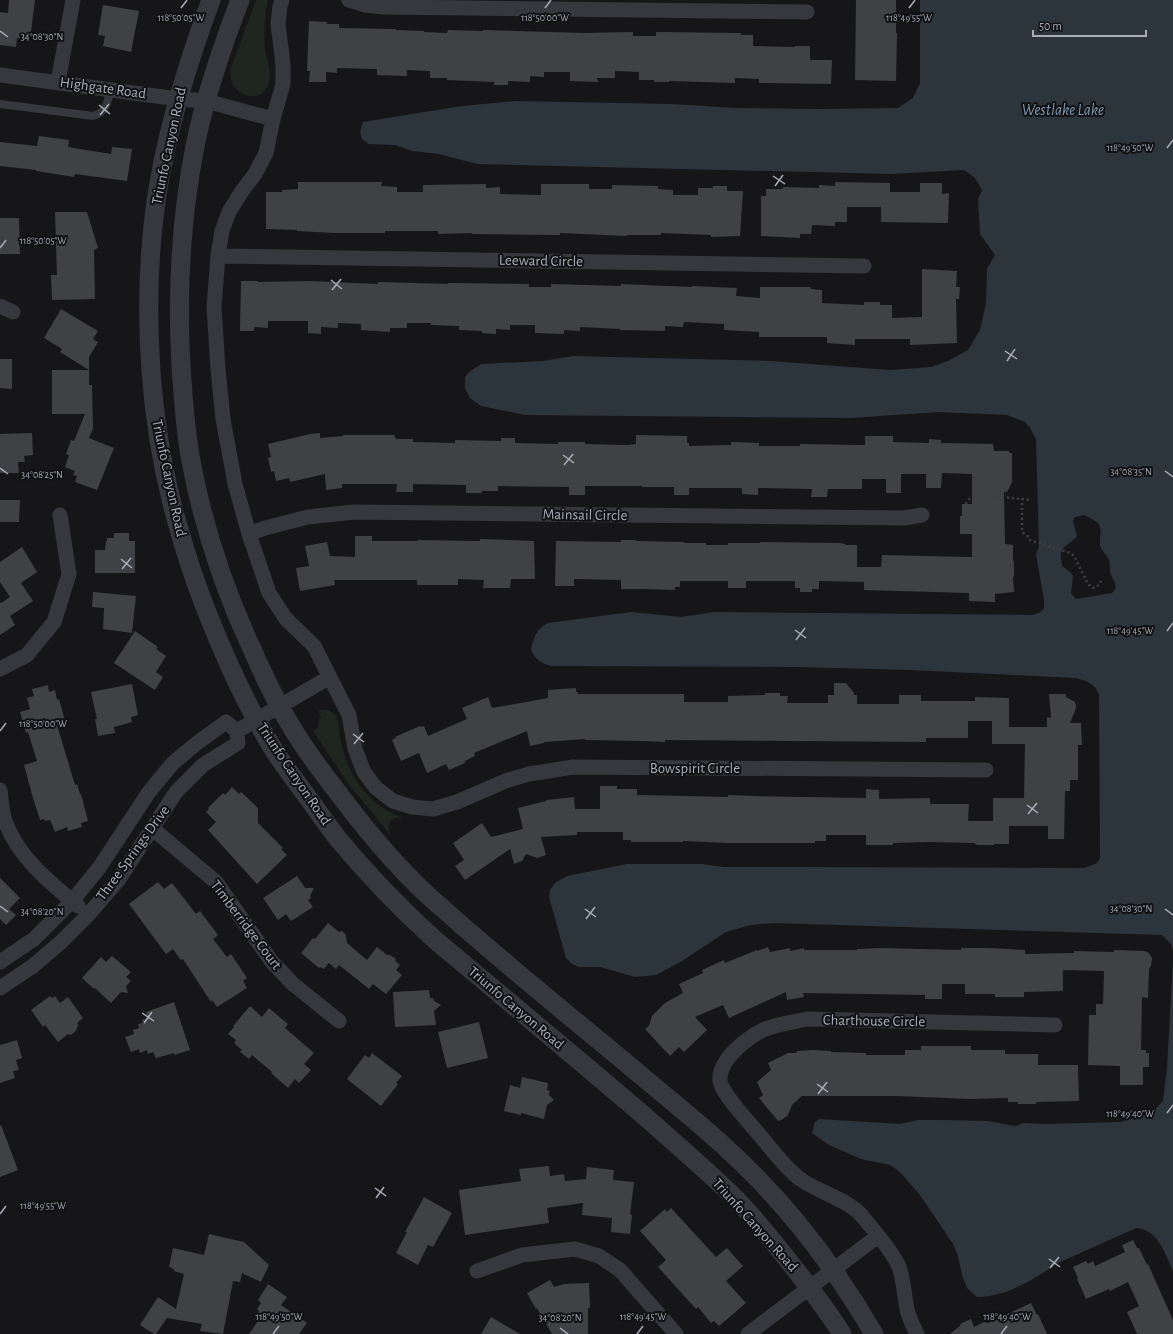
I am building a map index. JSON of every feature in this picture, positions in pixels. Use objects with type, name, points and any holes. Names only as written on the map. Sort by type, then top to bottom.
[{"type":"street","points":[[58,82],[72,0]]},
{"type":"street","name":"Triunfo Canyon Road","points":[[211,0],[198,33],[178,99],[164,157],[152,235],[149,309],[150,362],[156,418],[164,468],[180,533],[194,577],[216,635],[242,692],[266,738],[300,788],[337,838],[373,879],[433,938],[700,1165],[740,1204],[810,1288],[831,1316],[842,1334]]},
{"type":"street","name":"Triunfo Canyon Road","points":[[240,0],[226,35],[206,101],[190,175],[179,271],[178,308],[180,363],[185,418],[192,465],[204,517],[220,571],[239,622],[289,724],[322,772],[362,824],[393,860],[437,904],[698,1123],[753,1173],[792,1216],[833,1270],[857,1305],[874,1334]]},
{"type":"street","points":[[282,0],[278,24],[283,64],[283,84],[273,119],[266,153],[255,174],[229,212],[222,231],[218,256],[214,307],[218,369],[222,412],[235,484],[249,534],[269,593],[286,619],[314,646],[330,677]]},
{"type":"street","points":[[348,0],[365,5],[384,7],[807,12]]},
{"type":"street","name":"Highgate Road","points":[[0,75],[178,99],[206,101]]},
{"type":"street","name":"Triunfo Canyon Road","points":[[206,101],[273,119]]},
{"type":"street","name":"Leeward Circle","points":[[218,256],[864,266]]},
{"type":"street","name":"Mainsail Circle","points":[[249,534],[308,517],[354,512],[904,518],[922,515]]},
{"type":"street","points":[[0,669],[27,655],[54,622],[69,574],[60,515]]},
{"type":"street","name":"Triunfo Canyon Road","points":[[279,706],[330,677]]},
{"type":"street","name":"Bowspirit Circle","points":[[330,677],[349,715],[355,749],[364,772],[376,788],[393,801],[412,807],[433,809],[458,802],[508,780],[529,774],[573,767],[986,770]]},
{"type":"street","points":[[237,731],[279,706]]},
{"type":"street","name":"Three Springs Drive","points":[[0,962],[34,939],[72,901],[99,868],[149,792],[173,763],[226,722],[237,731],[238,743],[203,765],[176,792],[119,879],[88,915],[61,942],[32,966],[0,988]]},
{"type":"street","points":[[0,790],[4,820],[18,847],[36,869],[88,915]]},
{"type":"street","name":"Timberridge Court","points":[[153,829],[216,882],[272,962],[293,984],[339,1022]]},
{"type":"street","name":"Charthouse Circle","points":[[878,1236],[861,1215],[852,1207],[798,1178],[735,1106],[720,1081],[722,1068],[728,1058],[741,1045],[763,1030],[807,1020],[1055,1025]]},
{"type":"street","points":[[748,1334],[878,1236],[899,1266],[907,1309],[917,1334]]},
{"type":"street","points":[[477,1271],[522,1255],[575,1249],[599,1256],[620,1270],[676,1334]]},
{"type":"lane","points":[[0,104],[93,116],[100,114],[105,109],[111,89]]},
{"type":"path","points":[[966,504],[967,501],[973,496],[1022,498],[1032,500]]},
{"type":"path","points":[[1022,498],[1022,532],[1027,535],[1030,540],[1064,551],[1074,556],[1088,584],[1093,588],[1099,585],[1102,579]]},
{"type":"shaded area","points":[[256,0],[268,0],[264,37],[270,70],[270,79],[267,88],[263,92],[259,95],[250,96],[241,93],[235,88],[231,80],[230,70]]},
{"type":"shaded area","points":[[320,710],[328,710],[336,715],[341,742],[346,758],[350,769],[363,790],[371,799],[391,813],[403,818],[394,818],[390,822],[389,829],[391,836],[347,782],[313,731],[318,727],[318,722],[321,717],[318,712]]},
{"type":"water","name":"Westlake Lake","points":[[920,0],[1173,0],[1173,950],[1171,944],[1162,935],[773,923],[751,925],[726,932],[682,961],[656,975],[635,977],[600,967],[579,967],[572,964],[566,958],[549,897],[550,890],[555,883],[567,876],[627,864],[702,864],[724,867],[1084,868],[1097,863],[1100,858],[1099,695],[1093,685],[1087,682],[1075,678],[911,670],[796,667],[551,666],[539,661],[531,650],[536,634],[544,625],[548,623],[631,612],[681,617],[714,612],[1033,615],[1041,612],[1044,608],[1044,600],[1036,554],[1039,546],[1036,439],[1025,422],[1007,415],[938,412],[851,418],[525,415],[481,406],[470,398],[465,388],[465,378],[468,373],[481,364],[543,361],[573,356],[771,361],[890,370],[931,367],[948,361],[968,350],[980,330],[986,303],[987,269],[995,255],[980,234],[978,199],[982,190],[975,178],[964,170],[892,174],[477,164],[439,154],[412,151],[395,145],[369,144],[362,139],[360,132],[363,122],[462,106],[515,101],[672,104],[735,108],[898,108],[913,98],[920,83]],"holes":[[[1084,515],[1098,523],[1101,531],[1101,549],[1109,560],[1110,573],[1115,587],[1112,593],[1076,599],[1071,593],[1073,576],[1062,566],[1061,555],[1062,550],[1077,536],[1073,521],[1075,517]]]},
{"type":"water","points":[[1173,959],[1173,1271],[1164,1250],[1155,1238],[1144,1229],[1136,1228],[1058,1263],[1020,1286],[999,1294],[977,1297],[967,1288],[953,1244],[920,1195],[899,1171],[890,1165],[861,1159],[829,1145],[812,1133],[815,1122],[819,1119],[900,1124],[918,1120],[988,1121],[1015,1126],[1023,1123],[1043,1124],[1120,1122],[1152,1113],[1163,1101],[1167,1068]]},
{"type":"building","points":[[9,0],[35,0],[30,40],[17,38],[16,47],[0,45],[0,12],[8,13]]},
{"type":"building","points":[[856,0],[896,0],[896,81],[855,80]]},
{"type":"building","points":[[103,5],[139,11],[131,52],[103,46],[105,36],[98,35]]},
{"type":"building","points":[[309,21],[339,24],[339,28],[396,29],[447,33],[448,30],[584,33],[633,32],[633,36],[656,36],[656,32],[741,33],[741,35],[753,35],[753,46],[810,46],[810,60],[832,60],[831,84],[759,83],[759,79],[735,78],[735,83],[654,82],[654,80],[639,80],[639,72],[615,71],[615,78],[597,78],[598,82],[570,81],[570,72],[544,72],[544,77],[530,76],[530,82],[508,81],[508,85],[494,85],[494,82],[430,78],[430,71],[407,70],[407,76],[377,75],[377,69],[337,68],[337,73],[326,72],[326,82],[309,82],[310,71],[307,71]]},
{"type":"building","points":[[39,136],[69,140],[68,147],[111,154],[112,147],[132,149],[127,181],[75,174],[74,177],[36,170],[0,166],[0,142],[37,146]]},
{"type":"building","points":[[298,182],[382,182],[381,186],[397,187],[397,192],[423,192],[423,185],[486,184],[486,188],[500,187],[500,194],[541,195],[541,184],[589,184],[589,189],[612,189],[612,185],[658,186],[658,189],[673,190],[673,195],[698,195],[698,188],[727,186],[727,191],[743,191],[740,236],[711,237],[711,235],[661,233],[661,235],[627,236],[560,233],[560,235],[472,233],[438,234],[438,231],[334,233],[266,229],[266,192],[282,192],[282,190],[298,189]]},
{"type":"building","points":[[835,182],[890,183],[890,192],[920,192],[920,183],[942,183],[942,194],[949,193],[948,223],[881,222],[881,207],[847,207],[847,222],[835,222],[835,226],[812,225],[811,234],[800,234],[800,238],[761,236],[761,196],[766,196],[766,189],[783,189],[783,187],[819,188],[819,185],[835,186]]},
{"type":"building","points":[[55,212],[87,212],[98,248],[94,250],[95,299],[52,300],[51,275],[57,275]]},
{"type":"building","points":[[0,218],[19,218],[20,254],[0,254]]},
{"type":"building","points":[[922,269],[957,271],[956,287],[960,287],[959,299],[956,299],[957,343],[910,345],[910,339],[855,339],[855,345],[827,343],[827,337],[759,337],[759,332],[724,330],[724,324],[684,322],[683,327],[665,326],[665,331],[580,327],[580,331],[564,330],[564,334],[535,333],[535,325],[510,325],[510,330],[496,329],[496,334],[482,333],[482,331],[459,330],[459,326],[431,325],[431,323],[407,323],[407,328],[390,328],[390,332],[361,330],[361,324],[338,323],[338,328],[321,327],[321,334],[308,333],[308,321],[268,321],[268,328],[254,327],[254,331],[240,331],[241,281],[310,281],[378,284],[378,282],[529,284],[529,287],[551,287],[551,284],[692,286],[737,288],[736,296],[760,298],[760,287],[810,287],[811,289],[822,290],[822,303],[864,305],[864,302],[880,302],[880,305],[892,305],[892,318],[922,317]]},
{"type":"building","points":[[61,309],[98,331],[93,339],[98,342],[89,357],[89,370],[60,352],[62,349],[44,338]]},
{"type":"building","points":[[0,359],[12,359],[12,389],[0,388]]},
{"type":"building","points":[[52,370],[89,370],[89,385],[92,385],[93,429],[89,438],[114,448],[97,490],[75,482],[77,476],[73,475],[75,471],[65,467],[69,455],[66,454],[71,440],[74,441],[85,414],[52,414]]},
{"type":"building","points":[[32,433],[33,455],[24,456],[25,462],[18,462],[19,473],[0,473],[0,434]]},
{"type":"building","points":[[320,433],[320,438],[343,435],[394,435],[396,439],[413,439],[413,442],[455,443],[455,440],[501,441],[501,438],[515,438],[515,443],[558,444],[558,442],[585,442],[585,444],[627,445],[636,444],[636,435],[687,436],[687,443],[689,443],[689,446],[731,445],[731,442],[759,443],[759,446],[800,446],[800,444],[865,445],[865,436],[893,436],[893,442],[929,443],[929,439],[941,440],[941,443],[993,444],[994,451],[1009,451],[1009,453],[1012,453],[1012,482],[1007,492],[1004,492],[1005,544],[1013,545],[1014,592],[995,594],[995,602],[969,601],[969,593],[864,590],[864,582],[819,581],[819,589],[812,589],[812,592],[800,592],[800,588],[795,588],[795,581],[746,581],[746,588],[728,588],[728,581],[680,581],[680,587],[675,587],[675,590],[621,589],[621,580],[574,579],[574,586],[555,586],[556,541],[621,542],[621,540],[636,540],[706,543],[706,545],[728,545],[728,543],[760,542],[840,543],[846,545],[857,545],[857,567],[881,567],[882,555],[972,557],[972,534],[960,534],[960,516],[962,516],[962,504],[972,504],[972,474],[942,473],[941,488],[926,488],[926,474],[901,474],[901,493],[886,493],[886,479],[862,479],[862,489],[828,489],[827,497],[811,497],[812,489],[758,488],[758,495],[742,494],[742,488],[689,488],[689,495],[674,495],[674,487],[642,486],[585,486],[585,495],[569,495],[569,487],[498,486],[498,491],[466,493],[466,485],[413,484],[413,492],[396,492],[397,484],[342,484],[342,488],[326,490],[325,474],[290,482],[289,478],[276,481],[274,471],[271,472],[268,458],[271,457],[268,444]]},
{"type":"building","points":[[0,500],[20,500],[19,522],[0,522]]},
{"type":"building","points":[[114,533],[129,533],[129,541],[135,541],[135,573],[95,573],[95,550],[105,550],[107,538],[114,538]]},
{"type":"building","points":[[355,536],[372,536],[372,541],[480,541],[480,539],[534,541],[535,579],[511,579],[510,588],[483,588],[484,580],[458,579],[458,585],[417,585],[417,580],[334,580],[335,585],[300,591],[296,568],[309,566],[305,546],[327,542],[330,556],[355,557]]},
{"type":"building","points":[[22,547],[37,572],[21,583],[33,601],[10,616],[15,625],[0,635],[0,602],[1,603],[10,597],[0,582],[0,562]]},
{"type":"building","points":[[93,592],[136,596],[132,633],[103,629],[104,608],[92,607]]},
{"type":"building","points":[[135,631],[158,647],[156,649],[166,656],[156,672],[163,677],[155,690],[114,663]]},
{"type":"building","points":[[834,683],[846,683],[854,695],[857,695],[857,704],[899,704],[899,695],[921,695],[921,701],[975,701],[975,697],[1009,698],[1009,727],[1047,727],[1047,717],[1051,718],[1049,694],[1066,694],[1066,697],[1075,702],[1076,705],[1070,723],[1081,723],[1082,745],[1078,745],[1078,780],[1070,780],[1070,791],[1065,791],[1064,839],[1048,839],[1048,826],[1009,826],[1009,844],[994,845],[930,842],[893,843],[893,845],[866,845],[866,835],[826,835],[826,841],[815,841],[815,843],[728,843],[683,841],[631,842],[631,840],[623,840],[623,832],[577,832],[577,835],[541,837],[546,855],[537,858],[526,854],[522,861],[514,864],[510,849],[465,880],[455,866],[464,860],[453,843],[482,823],[491,837],[523,829],[518,808],[546,800],[574,797],[575,809],[600,809],[600,786],[617,786],[617,789],[637,789],[637,795],[728,797],[728,795],[866,798],[866,789],[879,790],[879,799],[930,798],[930,804],[969,804],[968,821],[993,821],[993,798],[1024,798],[1025,744],[992,744],[992,721],[968,721],[968,738],[926,738],[926,742],[665,740],[665,742],[585,739],[544,742],[530,746],[527,731],[474,753],[475,756],[465,761],[465,763],[449,770],[446,764],[427,773],[419,753],[401,761],[392,740],[396,738],[395,737],[420,726],[424,726],[428,736],[467,719],[462,708],[488,697],[492,708],[548,698],[548,690],[576,688],[576,692],[578,692],[578,694],[684,694],[684,702],[728,702],[728,696],[780,693],[780,696],[788,696],[787,703],[828,703],[828,695],[834,695]]},
{"type":"building","points":[[132,684],[138,715],[131,717],[132,722],[114,727],[115,733],[98,736],[95,719],[97,719],[91,692]]},
{"type":"building","points":[[48,685],[49,692],[55,690],[57,700],[59,699],[65,721],[57,725],[75,785],[77,784],[81,794],[88,821],[81,823],[82,827],[68,831],[67,827],[55,832],[50,820],[40,820],[24,765],[37,761],[28,732],[26,733],[20,712],[30,709],[27,698],[34,696],[32,689]]},
{"type":"building","points":[[232,787],[239,794],[241,792],[258,808],[258,823],[283,848],[281,849],[287,855],[257,884],[208,830],[216,822],[206,812],[209,809],[208,808],[223,793],[225,795]]},
{"type":"building","points":[[297,876],[305,888],[314,888],[310,896],[311,898],[308,900],[313,907],[291,921],[286,914],[278,920],[263,898]]},
{"type":"building","points":[[0,878],[20,898],[9,909],[16,915],[6,925],[0,919]]},
{"type":"building","points":[[158,882],[164,889],[172,883],[196,914],[200,911],[218,935],[213,939],[227,957],[231,954],[247,978],[243,981],[247,988],[217,1007],[212,1000],[211,1002],[183,959],[181,960],[173,949],[166,954],[129,904]]},
{"type":"building","points":[[328,923],[339,932],[342,931],[346,935],[347,943],[367,960],[377,947],[387,955],[390,955],[396,959],[395,961],[400,965],[396,970],[402,975],[386,994],[373,984],[369,989],[339,965],[336,969],[329,963],[324,969],[319,968],[301,953]]},
{"type":"building","points":[[768,947],[770,952],[790,948],[790,951],[804,948],[804,950],[857,950],[880,948],[961,950],[961,948],[988,948],[1025,950],[1025,954],[1074,953],[1074,951],[1114,952],[1114,950],[1148,952],[1152,958],[1149,969],[1148,998],[1142,997],[1141,1050],[1146,1050],[1146,1053],[1149,1053],[1149,1067],[1143,1067],[1143,1085],[1120,1085],[1120,1066],[1088,1065],[1089,1015],[1096,1015],[1096,1004],[1103,1004],[1104,971],[1063,970],[1063,991],[1024,992],[1024,997],[995,997],[995,994],[965,994],[965,984],[942,984],[942,999],[925,999],[925,995],[803,993],[804,997],[787,1000],[786,992],[729,1018],[723,1005],[695,1017],[707,1030],[684,1052],[679,1047],[670,1056],[645,1029],[649,1026],[652,1016],[665,1003],[683,993],[679,984],[703,973],[702,970],[724,960],[725,963]]},
{"type":"building","points":[[112,956],[131,972],[126,977],[131,981],[126,986],[128,993],[121,992],[111,1003],[82,978],[101,957],[106,962]]},
{"type":"building","points":[[429,990],[430,998],[433,998],[434,1001],[441,1005],[434,1011],[436,1025],[395,1027],[393,992]]},
{"type":"building","points":[[50,996],[52,998],[55,996],[60,1003],[68,997],[83,1018],[77,1023],[78,1025],[76,1031],[71,1035],[68,1034],[58,1042],[45,1025],[43,1027],[31,1010]]},
{"type":"building","points":[[174,1002],[190,1050],[174,1055],[174,1053],[156,1058],[153,1052],[148,1054],[147,1050],[140,1053],[139,1049],[131,1052],[125,1037],[134,1034],[133,1030],[139,1028],[138,1024],[143,1023],[142,1020],[148,1018],[146,1012]]},
{"type":"building","points":[[250,1006],[262,1017],[269,1008],[288,1024],[285,1028],[314,1053],[304,1064],[311,1070],[299,1083],[295,1079],[288,1088],[252,1055],[249,1059],[240,1052],[242,1050],[234,1043],[236,1040],[228,1034]]},
{"type":"building","points":[[479,1022],[488,1058],[447,1068],[438,1032]]},
{"type":"building","points":[[17,1040],[22,1058],[16,1060],[19,1070],[13,1071],[15,1078],[0,1083],[0,1045]]},
{"type":"building","points":[[921,1046],[971,1046],[971,1050],[1005,1050],[1005,1054],[1038,1054],[1038,1065],[1078,1065],[1079,1101],[1018,1104],[1018,1102],[1008,1102],[1008,1098],[970,1099],[897,1096],[802,1096],[792,1105],[788,1115],[778,1121],[759,1098],[763,1095],[757,1082],[771,1070],[768,1063],[788,1053],[813,1050],[866,1053],[866,1055],[905,1055],[905,1050],[921,1050]]},
{"type":"building","points":[[372,1053],[402,1076],[396,1083],[398,1084],[381,1106],[347,1079],[365,1055],[369,1058]]},
{"type":"building","points":[[522,1077],[548,1083],[547,1090],[550,1091],[549,1095],[554,1100],[547,1105],[544,1119],[521,1113],[521,1115],[504,1111],[510,1085],[520,1088]]},
{"type":"building","points":[[1,1125],[18,1170],[0,1177],[0,1126]]},
{"type":"building","points":[[549,1166],[550,1176],[564,1174],[565,1181],[586,1179],[587,1167],[614,1170],[613,1180],[634,1182],[630,1214],[632,1215],[630,1234],[611,1232],[612,1218],[582,1215],[583,1203],[547,1208],[549,1223],[465,1235],[459,1190],[521,1181],[519,1169]]},
{"type":"building","points":[[424,1197],[452,1213],[433,1247],[428,1245],[418,1265],[396,1253],[407,1232],[405,1232]]},
{"type":"building","points":[[671,1208],[716,1257],[727,1248],[743,1266],[726,1281],[746,1303],[719,1326],[714,1321],[711,1323],[698,1307],[696,1309],[658,1267],[666,1260],[640,1231],[665,1209],[667,1212]]},
{"type":"building","points":[[209,1234],[244,1242],[269,1265],[261,1282],[242,1273],[240,1282],[233,1281],[223,1334],[200,1331],[202,1324],[167,1318],[156,1334],[140,1325],[158,1297],[176,1309],[184,1274],[174,1271],[174,1269],[169,1267],[173,1248],[204,1255]]},
{"type":"building","points":[[1133,1240],[1137,1248],[1139,1248],[1147,1265],[1148,1264],[1173,1320],[1173,1334],[1137,1334],[1127,1312],[1139,1306],[1128,1282],[1110,1291],[1109,1289],[1086,1299],[1077,1279],[1078,1278],[1073,1267],[1086,1261],[1088,1264],[1093,1261],[1095,1266],[1125,1252],[1122,1245]]},
{"type":"building","points":[[550,1280],[554,1287],[564,1284],[589,1283],[590,1308],[588,1308],[588,1334],[552,1334],[527,1293]]},
{"type":"building","points":[[268,1284],[287,1297],[281,1305],[307,1323],[299,1334],[249,1334],[258,1321],[254,1319],[259,1311],[257,1309],[261,1303],[258,1300]]},
{"type":"building","points":[[1031,1303],[1047,1334],[950,1334],[961,1325],[960,1324],[971,1319],[974,1327],[984,1322],[988,1323]]},
{"type":"building","points":[[491,1317],[520,1334],[481,1334]]}]
